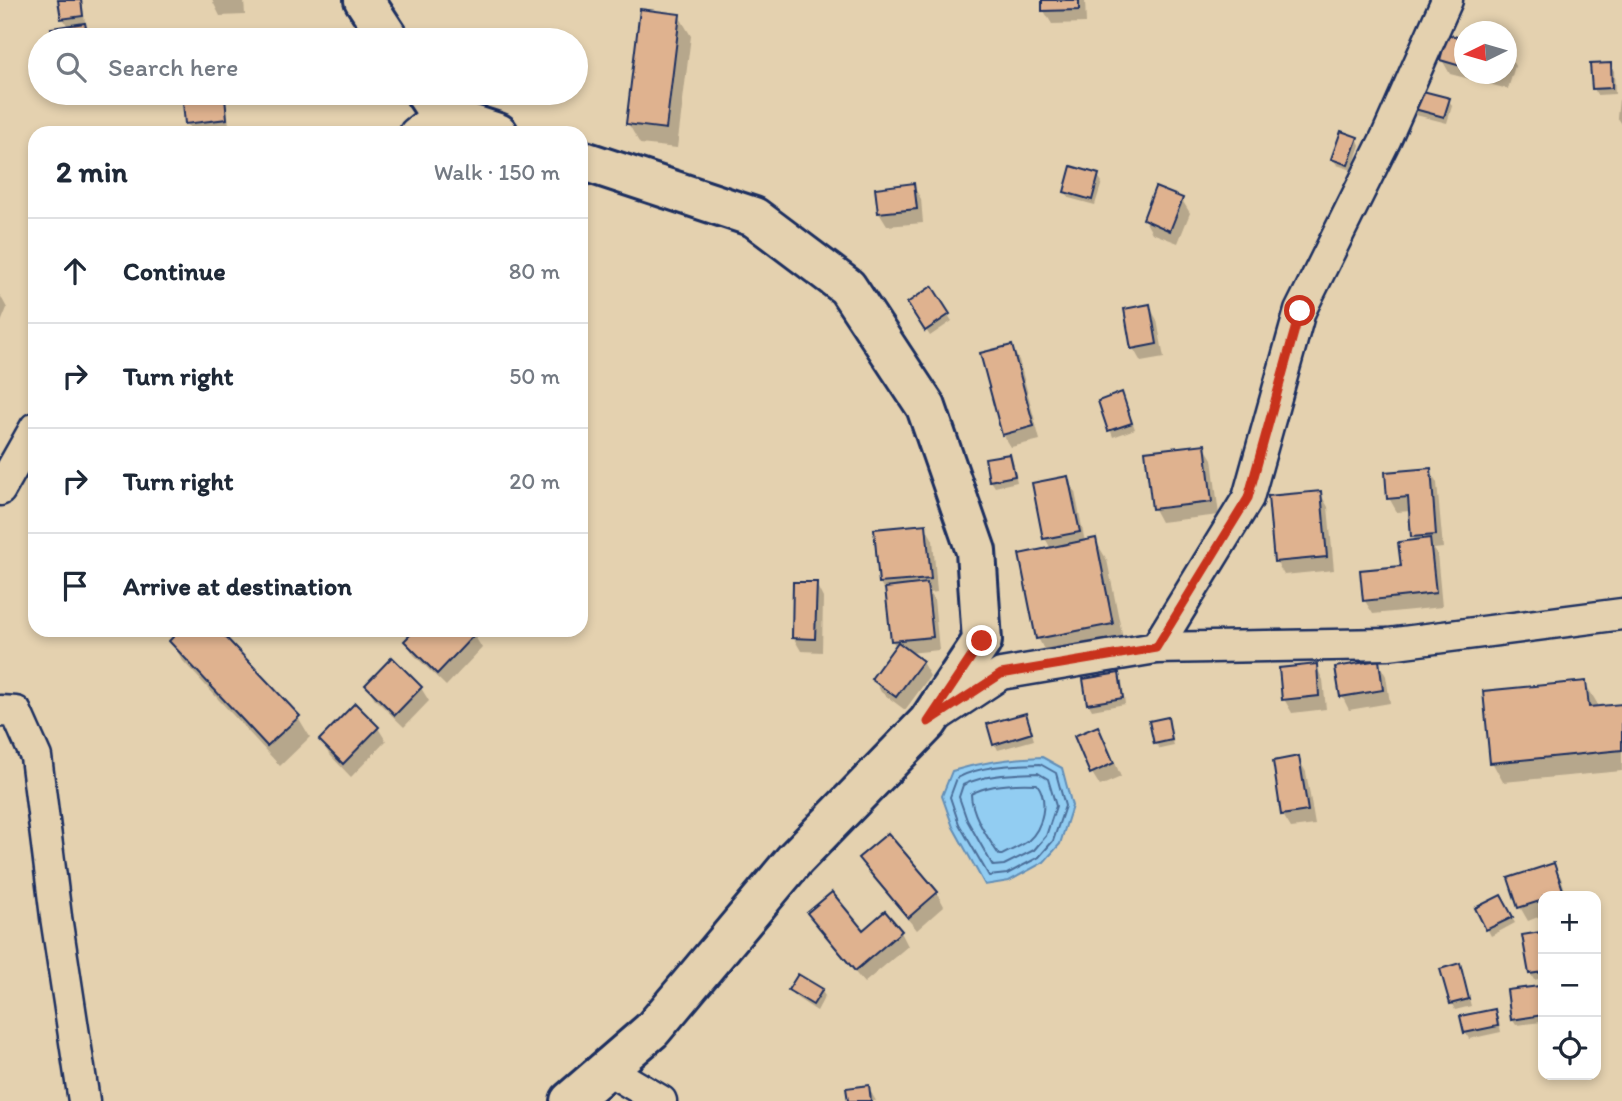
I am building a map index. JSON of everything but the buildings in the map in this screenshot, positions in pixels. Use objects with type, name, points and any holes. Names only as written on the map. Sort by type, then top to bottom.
[{"type":"main road","points":[[364,0],[382,28]]},
{"type":"main road","points":[[427,113],[473,126]]},
{"type":"main road","points":[[570,1101],[652,1030],[795,859],[928,722],[982,641],[976,551],[926,407],[847,287],[754,217],[588,162]]},
{"type":"street","points":[[1156,648],[1248,498],[1300,311],[1386,138],[1447,0]]},
{"type":"street","points":[[0,490],[28,440]]},
{"type":"street","points":[[928,722],[1001,674],[1156,648],[1388,644],[1622,614]]},
{"type":"street","points":[[0,711],[16,712],[36,757],[56,918],[84,1101]]},
{"type":"street","points":[[607,1069],[661,1101]]},
{"type":"water","points":[[1042,757],[1062,768],[1072,806],[1060,844],[1044,862],[1009,881],[985,885],[953,827],[942,796],[952,771],[997,761]]},
{"type":"route","points":[[982,641],[928,722],[1001,674],[1156,648],[1248,498],[1300,311]]}]
